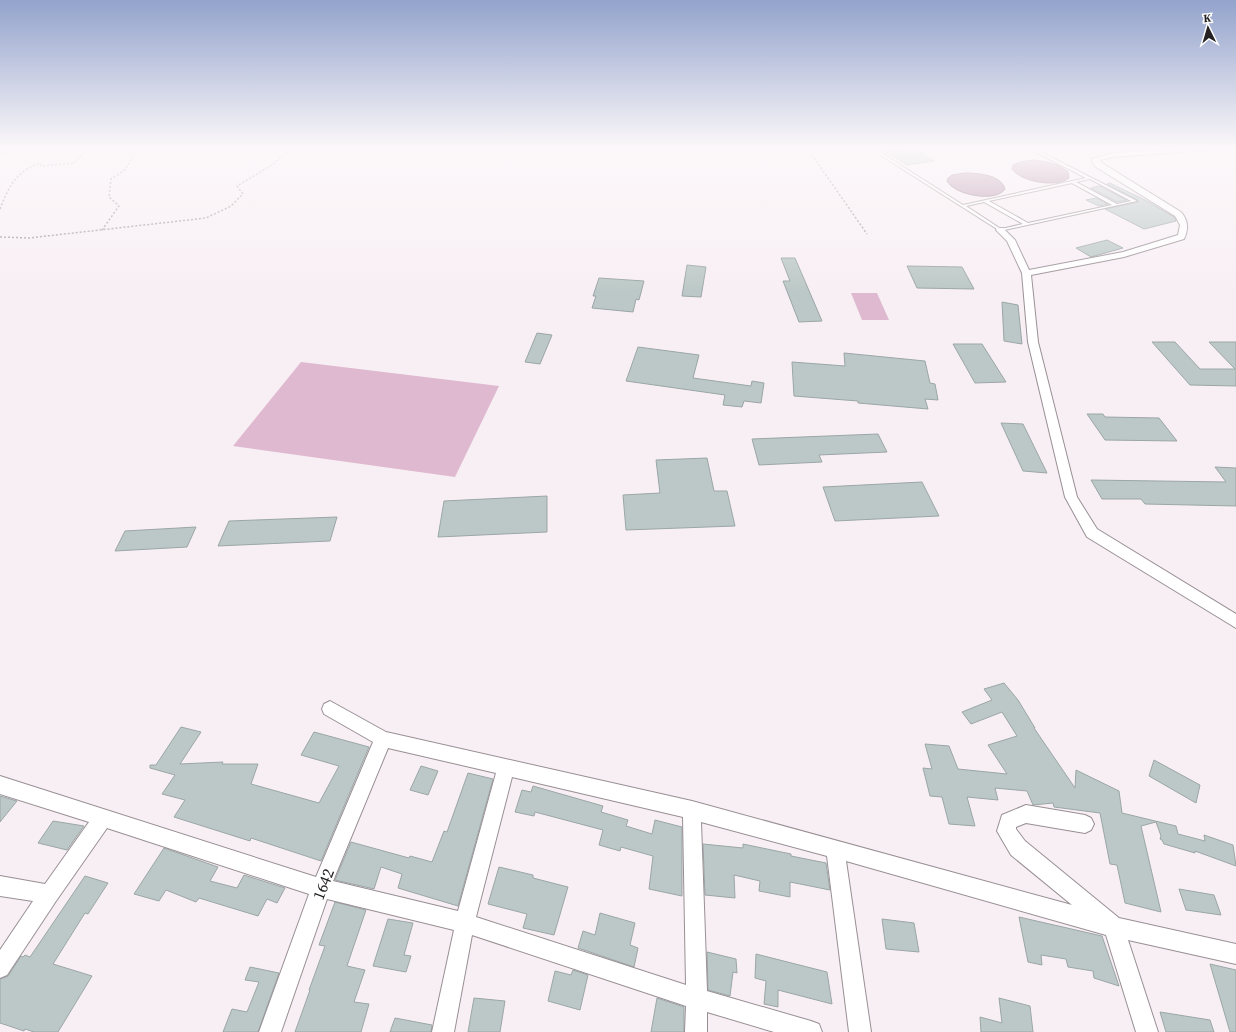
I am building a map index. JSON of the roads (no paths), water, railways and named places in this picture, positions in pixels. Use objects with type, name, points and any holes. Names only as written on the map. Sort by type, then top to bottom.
[{"type":"street","points":[[1026,272],[1130,253],[1158,246],[1181,237],[1184,223],[1178,214],[1147,195]]},
{"type":"street","points":[[1000,230],[1011,240],[1026,272],[1033,342],[1071,497],[1084,521],[1092,533],[1236,622]]},
{"type":"street","points":[[330,709],[383,739],[692,810],[1040,904],[1114,927],[1236,954]]},
{"type":"street","name":"1642","points":[[270,1032],[321,888],[383,739]]},
{"type":"street","points":[[443,1032],[466,922],[506,767]]},
{"type":"street","points":[[0,785],[321,888],[466,922],[697,999],[810,1032]]},
{"type":"street","points":[[692,810],[697,999],[696,1032]]},
{"type":"street","points":[[1084,824],[1026,814],[1008,821],[1006,831],[1018,848],[1114,927],[1147,1032]]},
{"type":"street","points":[[0,968],[49,894],[103,818]]},
{"type":"street","points":[[835,849],[860,1032]]},
{"type":"street","points":[[0,886],[49,894]]},
{"type":"lane","points":[[945,195],[1000,230],[1135,201],[1124,195]]},
{"type":"lane","points":[[962,206],[1012,195]]},
{"type":"lane","points":[[1097,195],[1116,205]]},
{"type":"lane","points":[[985,201],[1027,224]]}]
